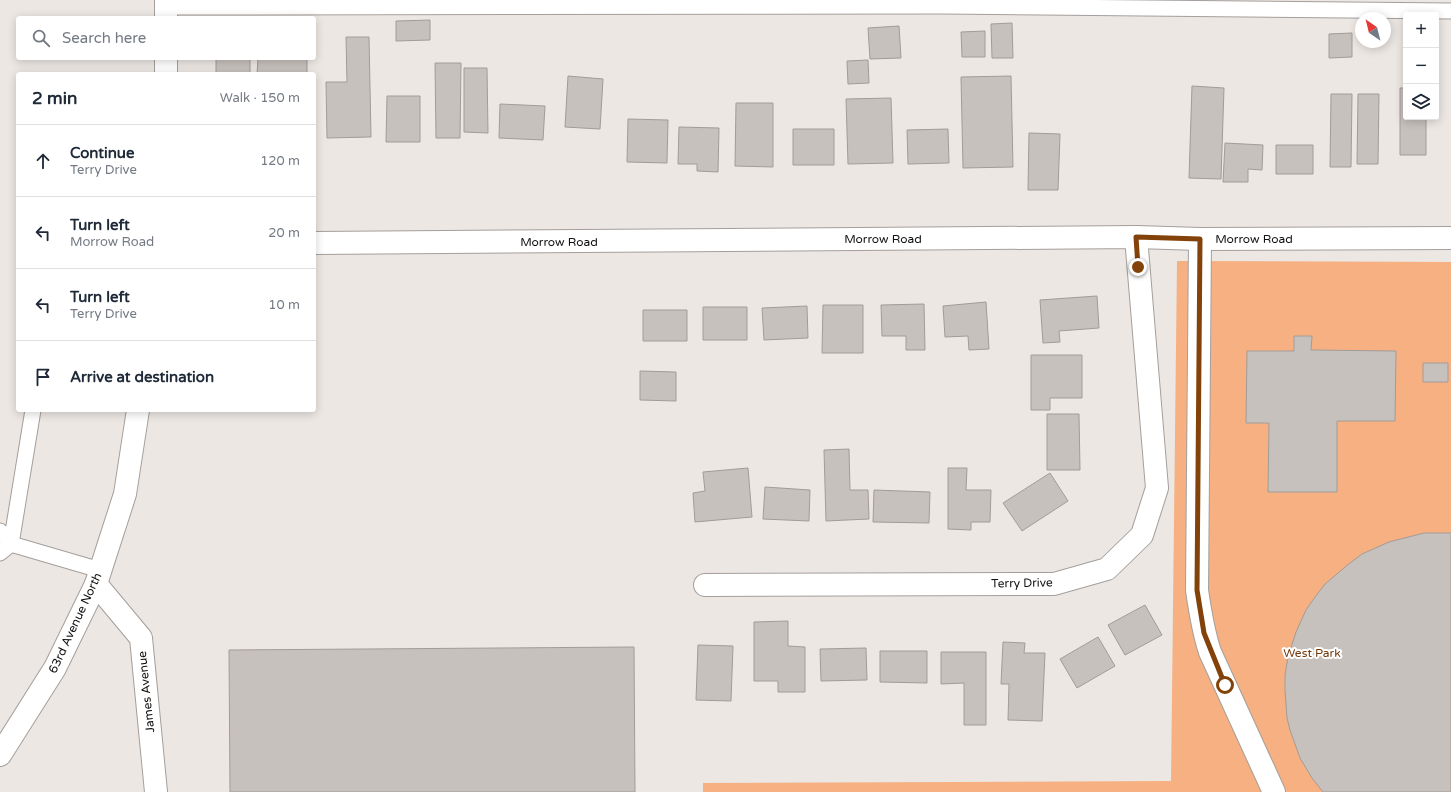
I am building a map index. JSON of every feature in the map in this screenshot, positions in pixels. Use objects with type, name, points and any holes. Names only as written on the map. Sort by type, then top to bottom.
[{"type":"street","points":[[166,60],[166,72]]},
{"type":"street","name":"Morrow Road","points":[[316,243],[1136,237],[1200,239],[1451,238]]},
{"type":"street","name":"Terry Drive","points":[[706,585],[1054,584],[1107,569],[1142,535],[1157,488],[1136,237]]},
{"type":"street","points":[[1200,239],[1197,590],[1200,615],[1210,652],[1274,792]]},
{"type":"street","name":"63rd Avenue North","points":[[0,755],[55,668],[98,577],[124,494],[138,412]]},
{"type":"street","name":"James Avenue","points":[[98,577],[141,638],[156,792]]},
{"type":"lane","points":[[166,8],[943,6],[1451,11]]},
{"type":"lane","points":[[5,548],[32,412]]},
{"type":"lane","points":[[0,531],[5,548]]},
{"type":"lane","points":[[5,548],[98,577]]},
{"type":"green space","name":"West Park","points":[[1177,261],[1451,262],[1451,792],[703,792],[703,783],[1171,781]]},
{"type":"building","points":[[430,20],[430,40],[396,41],[396,21]]},
{"type":"building","points":[[1012,23],[1013,58],[992,58],[991,24]]},
{"type":"building","points":[[899,26],[901,58],[870,59],[868,28]]},
{"type":"building","points":[[985,31],[985,57],[962,57],[961,32]]},
{"type":"building","points":[[1352,33],[1352,57],[1329,58],[1329,34]]},
{"type":"building","points":[[346,37],[369,37],[371,137],[327,138],[326,82],[347,82]]},
{"type":"building","points":[[216,60],[250,60],[250,72],[216,72]]},
{"type":"building","points":[[258,60],[307,60],[307,72],[257,72]]},
{"type":"building","points":[[868,60],[869,83],[848,84],[847,61]]},
{"type":"building","points":[[435,63],[461,63],[460,138],[436,138]]},
{"type":"building","points":[[464,68],[487,68],[488,133],[464,132]]},
{"type":"building","points":[[568,76],[603,79],[600,129],[565,127]]},
{"type":"building","points":[[1011,76],[1013,167],[963,168],[961,77]]},
{"type":"building","points":[[1192,86],[1224,88],[1221,179],[1189,178]]},
{"type":"building","points":[[1400,88],[1403,88],[1403,120],[1426,120],[1426,155],[1400,155]]},
{"type":"building","points":[[1331,94],[1352,94],[1351,167],[1330,167]]},
{"type":"building","points":[[1358,94],[1379,94],[1378,164],[1357,164]]},
{"type":"building","points":[[387,96],[420,96],[420,142],[386,142]]},
{"type":"building","points":[[891,98],[893,163],[848,164],[846,99]]},
{"type":"building","points":[[736,103],[773,103],[773,167],[735,166]]},
{"type":"building","points":[[500,104],[545,106],[543,140],[499,138]]},
{"type":"building","points":[[628,119],[668,120],[667,163],[627,162]]},
{"type":"building","points":[[679,127],[719,128],[718,172],[697,171],[697,164],[678,164]]},
{"type":"building","points":[[793,129],[834,129],[834,165],[793,165]]},
{"type":"building","points":[[948,129],[949,163],[908,164],[907,130]]},
{"type":"building","points":[[1029,133],[1060,134],[1058,190],[1028,190]]},
{"type":"building","points":[[1225,143],[1263,145],[1262,170],[1248,169],[1248,182],[1223,182]]},
{"type":"building","points":[[1276,145],[1313,145],[1313,174],[1276,174]]},
{"type":"building","points":[[1097,296],[1099,328],[1059,331],[1060,342],[1043,343],[1040,300]]},
{"type":"building","points":[[986,302],[989,349],[969,350],[968,336],[945,337],[943,306]]},
{"type":"building","points":[[924,304],[925,350],[906,350],[906,336],[882,336],[881,305]]},
{"type":"building","points":[[823,305],[863,305],[863,353],[822,353]]},
{"type":"building","points":[[807,306],[808,338],[764,340],[762,308]]},
{"type":"building","points":[[703,307],[747,307],[747,340],[703,340]]},
{"type":"building","points":[[643,310],[687,310],[687,341],[643,341]]},
{"type":"building","points":[[1294,336],[1312,336],[1311,350],[1396,351],[1395,421],[1337,421],[1337,492],[1268,492],[1269,423],[1246,423],[1247,351],[1294,351]]},
{"type":"building","points":[[1031,355],[1082,355],[1082,398],[1050,398],[1050,410],[1031,410]]},
{"type":"building","points":[[1423,363],[1448,363],[1448,382],[1423,382]]},
{"type":"building","points":[[640,371],[676,372],[676,401],[640,400]]},
{"type":"building","points":[[1047,414],[1079,414],[1080,470],[1047,470]]},
{"type":"building","points":[[849,449],[850,490],[868,490],[869,519],[826,521],[824,450]]},
{"type":"building","points":[[748,468],[752,517],[695,522],[693,493],[705,491],[703,472]]},
{"type":"building","points":[[948,468],[967,468],[966,490],[991,490],[990,522],[971,522],[971,530],[948,529]]},
{"type":"building","points":[[1050,473],[1068,501],[1022,531],[1003,503]]},
{"type":"building","points":[[765,487],[810,490],[809,521],[763,519]]},
{"type":"building","points":[[874,490],[930,492],[929,523],[873,522]]},
{"type":"building","points":[[1424,533],[1451,533],[1451,792],[1323,792],[1312,778],[1300,758],[1287,718],[1285,675],[1288,657],[1296,632],[1306,610],[1325,584],[1350,563],[1362,554],[1389,542]]},
{"type":"building","points":[[1145,605],[1162,635],[1125,655],[1108,625]]},
{"type":"building","points":[[788,621],[788,646],[805,647],[805,692],[778,692],[778,681],[754,681],[754,622]]},
{"type":"building","points":[[1098,637],[1115,666],[1077,688],[1060,659]]},
{"type":"building","points":[[1003,642],[1025,643],[1024,653],[1045,653],[1042,721],[1008,720],[1009,684],[1001,684]]},
{"type":"building","points":[[698,645],[733,646],[731,701],[696,700]]},
{"type":"building","points":[[634,647],[635,792],[230,792],[229,650]]},
{"type":"building","points":[[866,648],[867,680],[821,681],[820,649]]},
{"type":"building","points":[[880,651],[927,651],[927,683],[880,682]]},
{"type":"building","points":[[941,652],[986,652],[986,725],[964,725],[964,683],[941,684]]},
{"type":"route","points":[[1138,267],[1136,237],[1200,239],[1197,590],[1204,633],[1210,652],[1225,685]]}]
